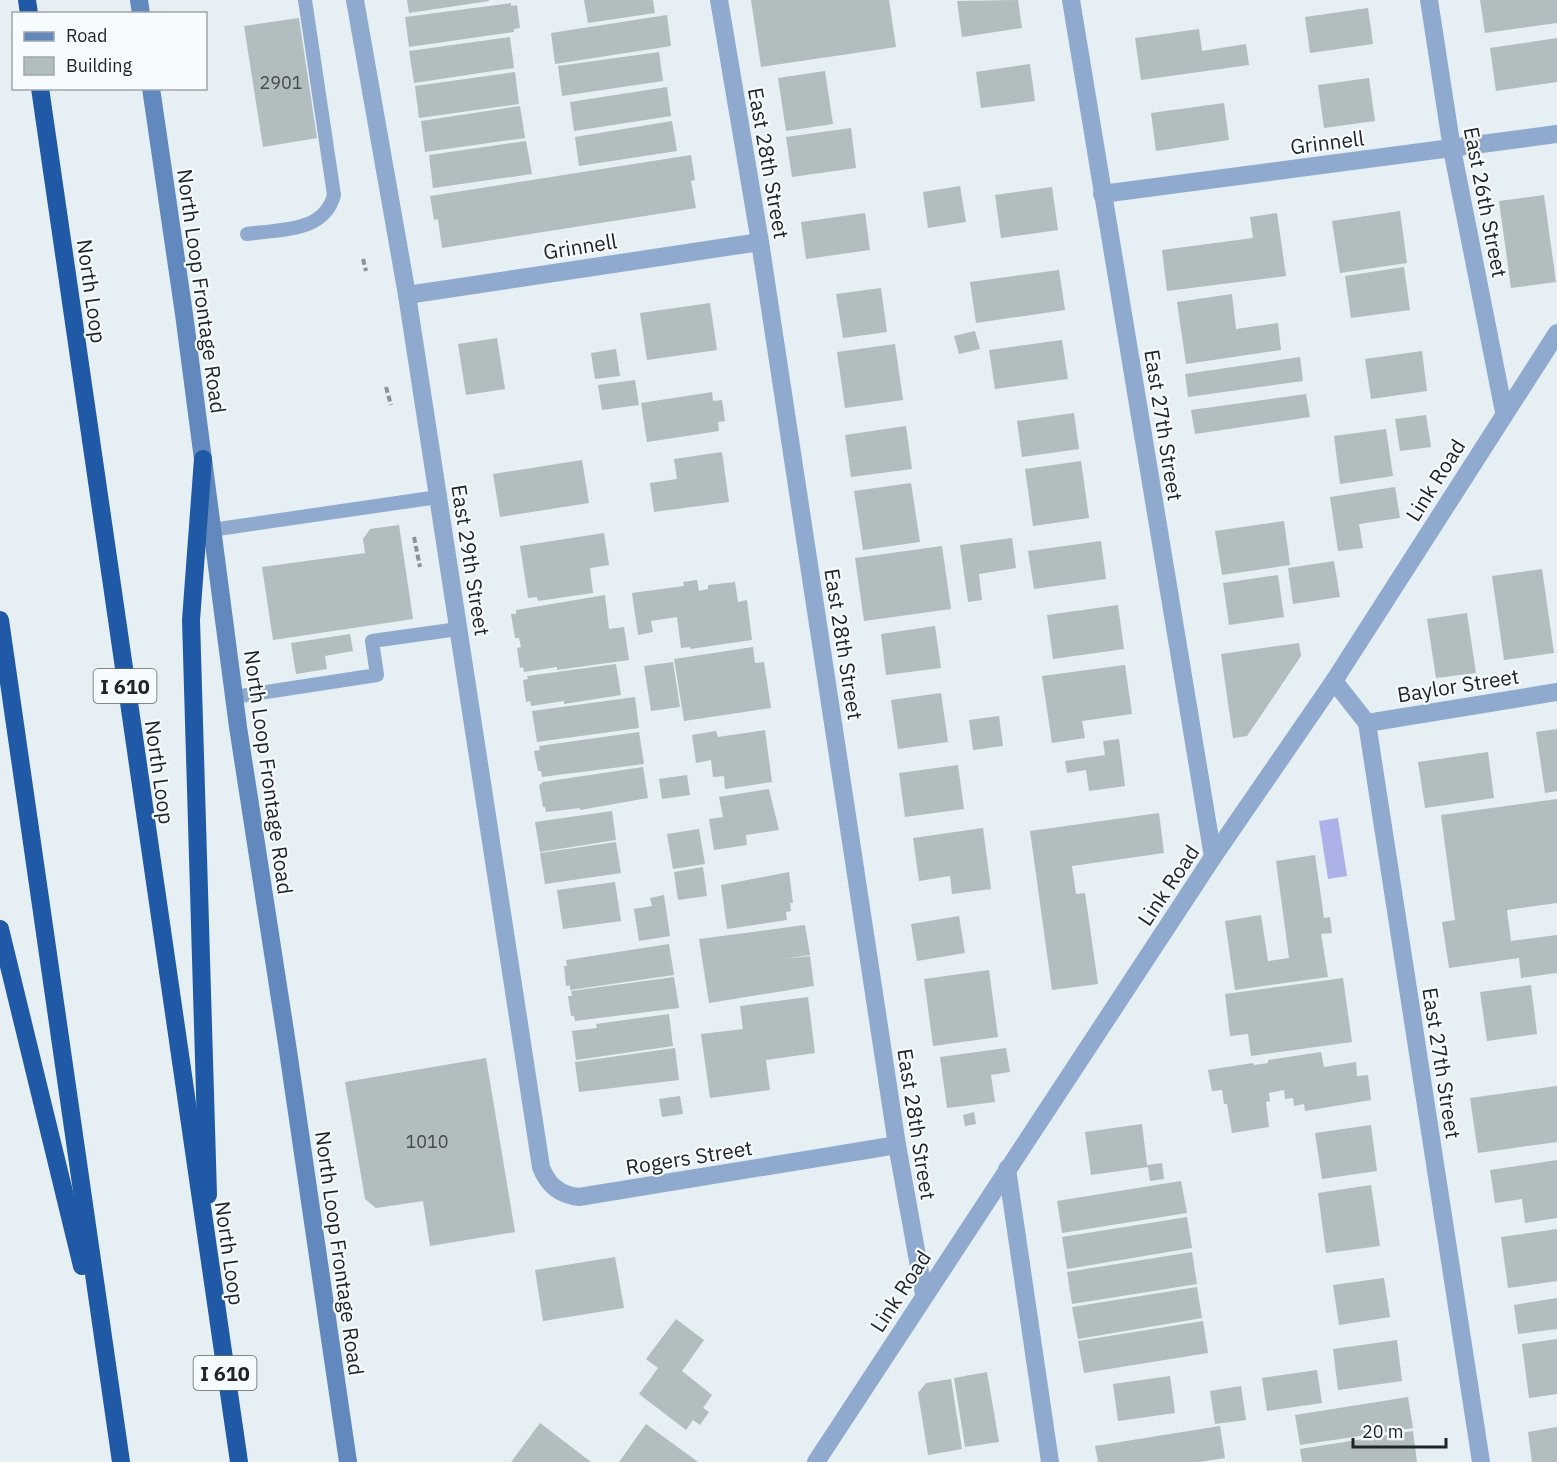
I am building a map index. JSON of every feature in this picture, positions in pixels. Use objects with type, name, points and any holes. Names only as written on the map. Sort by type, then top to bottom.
[{"type":"highway","name":"North Loop","points":[[40,90],[211,1284],[239,1462]]},
{"type":"highway","points":[[203,459],[191,620],[211,1284]]},
{"type":"highway","points":[[0,620],[122,1462]]},
{"type":"highway","points":[[0,929],[108,1370]]},
{"type":"main road","name":"North Loop Frontage Road","points":[[151,90],[234,697],[348,1462]]},
{"type":"street","name":"East 29th Street","points":[[355,0],[407,295],[535,1128]]},
{"type":"street","name":"East 28th Street","points":[[719,0],[760,242],[897,1145],[924,1294]]},
{"type":"street","name":"East 27th Street","points":[[1071,0],[1213,857]]},
{"type":"street","name":"East 26th Street","points":[[1429,0],[1452,149],[1504,412]]},
{"type":"street","name":"Grinnell","points":[[1102,194],[1557,134]]},
{"type":"street","name":"Grinnell","points":[[407,295],[760,242]]},
{"type":"street","name":"Link Road","points":[[816,1462],[924,1294],[1213,857],[1334,681],[1504,412],[1557,333]]},
{"type":"street","name":"East 27th Street","points":[[1334,681],[1367,723],[1481,1462]]},
{"type":"street","name":"Baylor Street","points":[[1367,723],[1557,692]]},
{"type":"street","name":"Rogers Street","points":[[535,1128],[545,1177],[559,1192],[579,1197],[897,1145]]},
{"type":"street","points":[[1007,1169],[1050,1462]]},
{"type":"lane","points":[[247,234],[312,225],[326,214],[334,195],[305,0]]},
{"type":"lane","points":[[212,530],[438,497]]},
{"type":"lane","points":[[234,697],[377,675],[372,641],[458,628]]},
{"type":"path","points":[[363,258],[366,271]]},
{"type":"path","points":[[386,387],[391,405]]},
{"type":"path","points":[[414,537],[420,567]]},
{"type":"water","points":[[1338,818],[1347,876],[1328,879],[1319,821]]},
{"type":"building","points":[[407,0],[489,0],[489,1],[409,13]]},
{"type":"building","points":[[584,0],[653,0],[655,13],[588,23]]},
{"type":"building","points":[[751,0],[889,0],[896,47],[761,67]]},
{"type":"building","points":[[1018,0],[1022,28],[962,37],[957,1]]},
{"type":"building","points":[[1480,0],[1557,0],[1557,23],[1485,33]]},
{"type":"building","points":[[511,3],[511,6],[517,5],[520,28],[514,29],[514,32],[409,47],[405,17]]},
{"type":"building","points":[[1368,8],[1373,44],[1310,53],[1305,17]]},
{"type":"building","points":[[667,15],[671,46],[555,64],[551,33]]},
{"type":"building","points":[[299,18],[317,138],[263,147],[244,26]]},
{"type":"building","points":[[1199,29],[1202,51],[1246,44],[1249,65],[1141,80],[1135,38]]},
{"type":"building","points":[[510,37],[514,68],[414,83],[409,51]]},
{"type":"building","points":[[1557,38],[1557,82],[1496,91],[1490,48]]},
{"type":"building","points":[[659,52],[663,81],[562,96],[558,66]]},
{"type":"building","points":[[1030,64],[1035,101],[981,108],[976,72]]},
{"type":"building","points":[[825,71],[833,124],[786,131],[778,78]]},
{"type":"building","points":[[515,72],[519,104],[419,118],[415,86]]},
{"type":"building","points":[[1369,78],[1375,121],[1324,128],[1318,85]]},
{"type":"building","points":[[667,87],[671,116],[574,131],[570,102]]},
{"type":"building","points":[[1224,103],[1229,140],[1156,151],[1151,113]]},
{"type":"building","points":[[520,106],[525,138],[425,152],[421,121]]},
{"type":"building","points":[[672,121],[677,151],[579,166],[575,137]]},
{"type":"building","points":[[851,128],[856,168],[792,177],[786,137]]},
{"type":"building","points":[[526,141],[532,174],[433,188],[429,155]]},
{"type":"building","points":[[691,155],[695,180],[691,181],[696,208],[442,248],[438,219],[434,220],[430,196]]},
{"type":"building","points":[[960,186],[966,222],[928,228],[923,192]]},
{"type":"building","points":[[1052,187],[1058,230],[1001,238],[995,195]]},
{"type":"building","points":[[1544,195],[1556,282],[1511,288],[1499,201]]},
{"type":"building","points":[[1400,211],[1407,263],[1340,273],[1332,221]]},
{"type":"building","points":[[865,213],[870,250],[806,259],[801,222]]},
{"type":"building","points":[[1277,213],[1286,276],[1167,291],[1162,250],[1253,238],[1250,217]]},
{"type":"building","points":[[1404,267],[1410,310],[1351,318],[1345,276]]},
{"type":"building","points":[[1059,270],[1065,310],[976,323],[970,282]]},
{"type":"building","points":[[881,288],[887,332],[843,338],[836,294]]},
{"type":"building","points":[[1232,294],[1236,329],[1278,323],[1281,350],[1186,364],[1177,302]]},
{"type":"building","points":[[710,303],[717,350],[647,360],[640,313]]},
{"type":"building","points":[[975,331],[980,349],[959,354],[954,336]]},
{"type":"building","points":[[497,338],[505,389],[466,395],[458,344]]},
{"type":"building","points":[[1062,340],[1068,379],[995,389],[989,350]]},
{"type":"building","points":[[895,344],[903,400],[845,408],[837,352]]},
{"type":"building","points":[[616,349],[620,376],[595,379],[591,353]]},
{"type":"building","points":[[1422,351],[1427,391],[1371,399],[1365,359]]},
{"type":"building","points":[[1300,357],[1303,381],[1188,397],[1185,374]]},
{"type":"building","points":[[635,380],[639,405],[602,410],[598,385]]},
{"type":"building","points":[[712,392],[713,401],[722,400],[725,421],[718,422],[719,431],[647,442],[641,403]]},
{"type":"building","points":[[1306,394],[1310,417],[1195,434],[1191,410]]},
{"type":"building","points":[[1074,413],[1079,449],[1022,457],[1017,421]]},
{"type":"building","points":[[1426,415],[1431,447],[1400,451],[1395,419]]},
{"type":"building","points":[[906,426],[912,469],[851,477],[845,435]]},
{"type":"building","points":[[1386,429],[1393,476],[1340,484],[1334,436]]},
{"type":"building","points":[[722,452],[729,502],[654,512],[650,483],[677,479],[674,459]]},
{"type":"building","points":[[582,460],[589,503],[500,517],[493,474]]},
{"type":"building","points":[[1081,461],[1089,518],[1033,526],[1025,469]]},
{"type":"building","points":[[911,483],[920,542],[863,550],[854,491]]},
{"type":"building","points":[[1395,487],[1400,518],[1359,524],[1363,548],[1338,551],[1330,497]]},
{"type":"building","points":[[1284,521],[1290,565],[1222,575],[1215,531]]},
{"type":"building","points":[[399,525],[413,619],[273,640],[262,567],[365,553],[363,539],[370,529]]},
{"type":"building","points":[[604,533],[609,565],[590,568],[593,593],[538,601],[537,597],[528,598],[520,546]]},
{"type":"building","points":[[1012,538],[1016,568],[979,574],[982,600],[968,602],[960,545]]},
{"type":"building","points":[[1101,541],[1106,579],[1034,589],[1028,551]]},
{"type":"building","points":[[942,546],[951,609],[864,621],[855,558]]},
{"type":"building","points":[[1334,561],[1340,597],[1293,604],[1288,568]]},
{"type":"building","points":[[1542,569],[1554,653],[1504,660],[1492,576]]},
{"type":"building","points":[[1278,575],[1284,617],[1229,625],[1223,583]]},
{"type":"building","points":[[697,580],[699,591],[708,589],[708,585],[735,582],[738,602],[747,600],[752,640],[690,649],[690,647],[681,648],[677,617],[651,621],[653,632],[638,635],[632,593],[684,586],[683,582]]},
{"type":"building","points":[[605,595],[609,629],[624,627],[629,660],[557,670],[557,667],[524,672],[523,667],[520,668],[517,648],[521,647],[519,638],[515,638],[511,614],[516,614],[516,610]]},
{"type":"building","points":[[1118,605],[1124,649],[1053,659],[1047,615]]},
{"type":"building","points":[[1467,613],[1476,673],[1436,678],[1427,619]]},
{"type":"building","points":[[935,626],[941,668],[886,675],[881,634]]},
{"type":"building","points":[[350,634],[353,651],[325,656],[327,669],[296,674],[291,643]]},
{"type":"building","points":[[1299,643],[1301,656],[1247,736],[1233,738],[1221,654]]},
{"type":"building","points":[[753,647],[755,663],[764,662],[771,708],[684,721],[674,659]]},
{"type":"building","points":[[673,662],[680,707],[651,711],[644,666]]},
{"type":"building","points":[[616,664],[621,695],[564,704],[564,701],[531,706],[530,701],[526,702],[523,680],[528,679],[527,676]]},
{"type":"building","points":[[1125,665],[1132,714],[1082,721],[1085,738],[1052,743],[1042,676]]},
{"type":"building","points":[[941,693],[948,742],[898,749],[891,700]]},
{"type":"building","points":[[635,697],[639,728],[537,742],[532,711]]},
{"type":"building","points":[[999,716],[1003,746],[973,750],[969,720]]},
{"type":"building","points":[[1557,729],[1557,791],[1545,793],[1536,732]]},
{"type":"building","points":[[765,730],[772,782],[725,789],[724,776],[713,777],[711,760],[696,763],[692,735],[716,731],[718,737]]},
{"type":"building","points":[[639,732],[644,764],[542,777],[541,771],[538,771],[534,751],[540,750],[539,746]]},
{"type":"building","points":[[1119,739],[1125,786],[1089,791],[1086,770],[1067,773],[1065,761],[1105,755],[1103,741]]},
{"type":"building","points":[[1488,752],[1494,798],[1425,808],[1418,762]]},
{"type":"building","points":[[958,765],[964,809],[905,817],[899,773]]},
{"type":"building","points":[[643,767],[648,798],[580,810],[580,808],[546,812],[543,807],[539,785],[543,782]]},
{"type":"building","points":[[687,775],[690,795],[662,799],[659,779]]},
{"type":"building","points":[[769,789],[779,830],[746,835],[747,845],[714,850],[709,819],[723,817],[719,797]]},
{"type":"building","points":[[1557,799],[1557,903],[1507,910],[1511,941],[1557,935],[1557,973],[1521,978],[1519,958],[1449,968],[1442,922],[1455,920],[1441,815]]},
{"type":"building","points":[[612,811],[616,840],[540,852],[535,822]]},
{"type":"building","points":[[1159,813],[1164,853],[1072,866],[1076,894],[1085,893],[1098,984],[1052,990],[1030,831]]},
{"type":"building","points":[[983,828],[991,889],[952,894],[950,876],[919,881],[913,838]]},
{"type":"building","points":[[699,829],[705,864],[673,869],[667,834]]},
{"type":"building","points":[[616,842],[621,873],[545,884],[540,853]]},
{"type":"building","points":[[1315,855],[1324,918],[1330,917],[1332,933],[1321,934],[1328,977],[1235,990],[1225,921],[1261,915],[1268,961],[1289,958],[1276,861]]},
{"type":"building","points":[[703,867],[707,896],[678,900],[674,872]]},
{"type":"building","points":[[789,872],[793,903],[790,903],[791,911],[786,912],[787,920],[727,929],[721,885]]},
{"type":"building","points":[[615,882],[621,921],[563,929],[557,890]]},
{"type":"building","points":[[664,895],[670,936],[639,941],[634,909],[652,906],[650,898]]},
{"type":"building","points":[[959,916],[965,953],[917,961],[911,924]]},
{"type":"building","points":[[805,925],[810,955],[784,959],[810,956],[814,986],[709,1003],[699,939]]},
{"type":"building","points":[[669,944],[674,975],[570,990],[570,985],[566,986],[564,966],[567,966],[566,960]]},
{"type":"building","points":[[989,970],[998,1037],[933,1046],[924,979]]},
{"type":"building","points":[[674,977],[679,1008],[575,1021],[574,1016],[571,1016],[568,996],[572,996],[571,991]]},
{"type":"building","points":[[1343,978],[1352,1042],[1251,1056],[1248,1034],[1230,1036],[1225,994]]},
{"type":"building","points":[[1531,985],[1537,1034],[1487,1041],[1480,992]]},
{"type":"building","points":[[808,997],[815,1053],[766,1060],[770,1090],[710,1098],[701,1034],[743,1029],[740,1006]]},
{"type":"building","points":[[669,1014],[673,1046],[576,1060],[572,1031],[597,1028],[596,1024]]},
{"type":"building","points":[[675,1048],[679,1080],[579,1092],[575,1062]]},
{"type":"building","points":[[1006,1048],[1010,1072],[991,1075],[995,1102],[947,1108],[940,1057]]},
{"type":"building","points":[[1321,1052],[1324,1067],[1356,1062],[1357,1076],[1368,1075],[1371,1100],[1305,1111],[1304,1104],[1294,1106],[1293,1098],[1285,1099],[1284,1090],[1269,1093],[1270,1101],[1266,1102],[1269,1127],[1232,1133],[1222,1090],[1212,1091],[1208,1070],[1268,1063],[1268,1060]]},
{"type":"building","points":[[486,1058],[515,1232],[430,1246],[423,1201],[376,1208],[365,1199],[345,1082]]},
{"type":"building","points":[[1557,1086],[1557,1142],[1478,1153],[1470,1098]]},
{"type":"building","points":[[680,1096],[683,1114],[662,1117],[659,1099]]},
{"type":"building","points":[[974,1112],[976,1124],[965,1126],[963,1115]]},
{"type":"building","points":[[1142,1124],[1147,1165],[1162,1163],[1164,1179],[1150,1181],[1148,1167],[1091,1175],[1085,1132]]},
{"type":"building","points":[[1371,1125],[1377,1171],[1322,1179],[1315,1133]]},
{"type":"building","points":[[1557,1160],[1557,1218],[1525,1223],[1522,1199],[1495,1203],[1490,1170]]},
{"type":"building","points":[[1181,1181],[1187,1213],[1062,1233],[1057,1201]]},
{"type":"building","points":[[1371,1185],[1380,1246],[1326,1253],[1318,1193]]},
{"type":"building","points":[[1187,1217],[1192,1248],[1067,1269],[1062,1237]]},
{"type":"building","points":[[1557,1229],[1557,1281],[1508,1288],[1501,1237]]},
{"type":"building","points":[[1192,1252],[1197,1284],[1072,1304],[1067,1272]]},
{"type":"building","points":[[615,1257],[624,1308],[543,1321],[535,1270]]},
{"type":"building","points":[[1384,1278],[1390,1317],[1339,1325],[1333,1285]]},
{"type":"building","points":[[1197,1287],[1202,1318],[1078,1339],[1072,1307]]},
{"type":"building","points":[[1557,1298],[1557,1329],[1518,1334],[1514,1305]]},
{"type":"building","points":[[676,1319],[704,1340],[682,1371],[712,1395],[703,1408],[709,1412],[700,1425],[693,1420],[686,1430],[639,1394],[658,1368],[646,1359]]},
{"type":"building","points":[[1203,1321],[1208,1353],[1084,1373],[1078,1341]]},
{"type":"building","points":[[1557,1339],[1557,1394],[1529,1398],[1522,1344]]},
{"type":"building","points":[[1397,1340],[1402,1381],[1338,1390],[1333,1349]]},
{"type":"building","points":[[1317,1370],[1322,1403],[1267,1411],[1262,1378]]},
{"type":"building","points":[[987,1372],[999,1442],[965,1447],[954,1378]]},
{"type":"building","points":[[1170,1376],[1175,1413],[1118,1421],[1113,1384]]},
{"type":"building","points":[[951,1379],[962,1449],[928,1455],[918,1393],[926,1383]]},
{"type":"building","points":[[1241,1386],[1246,1420],[1215,1424],[1210,1391]]},
{"type":"building","points":[[1408,1397],[1413,1428],[1300,1445],[1295,1415]]},
{"type":"building","points":[[540,1423],[591,1462],[511,1462]]},
{"type":"building","points":[[646,1424],[698,1462],[619,1462]]},
{"type":"building","points":[[1220,1426],[1225,1458],[1199,1462],[1098,1462],[1095,1446]]},
{"type":"building","points":[[1557,1427],[1557,1462],[1532,1462],[1528,1432]]},
{"type":"building","points":[[1413,1431],[1417,1462],[1302,1462],[1300,1449]]}]
